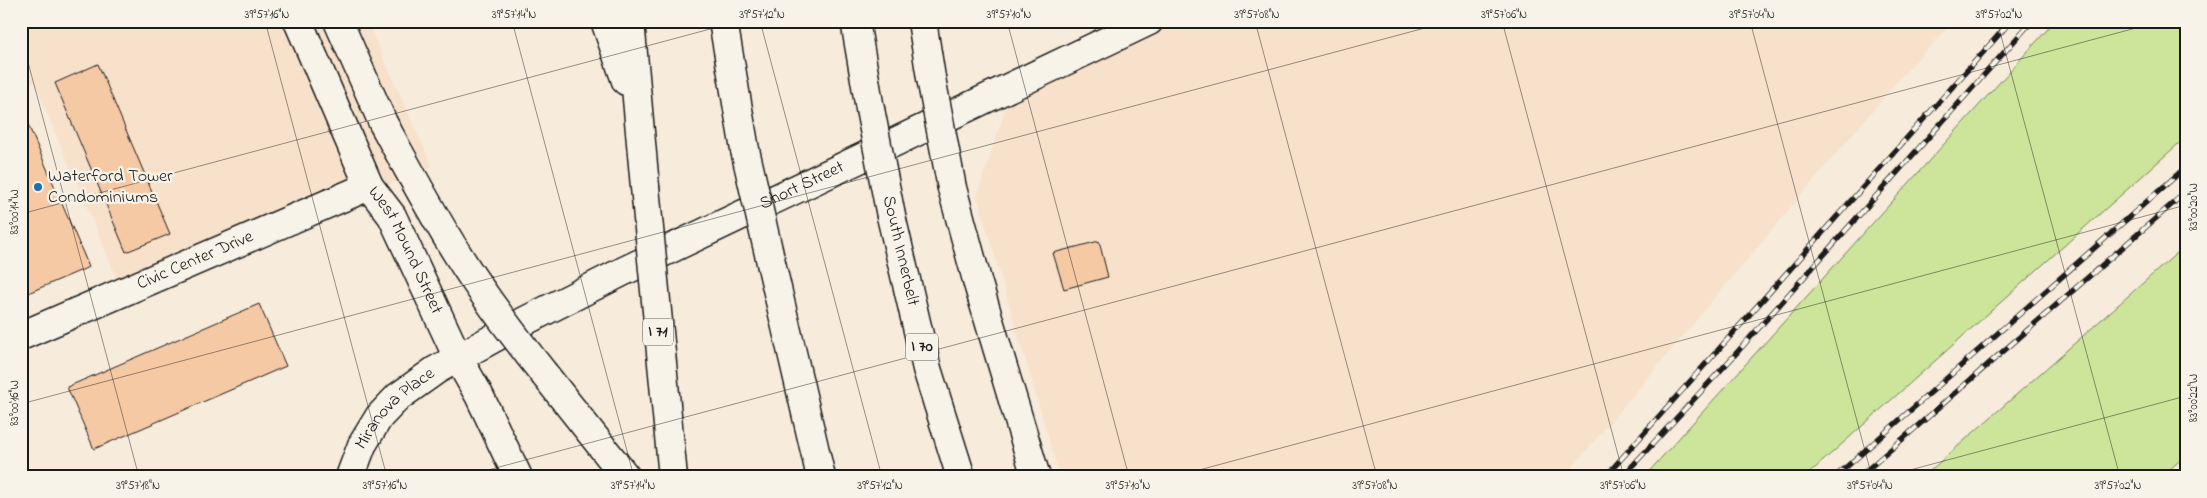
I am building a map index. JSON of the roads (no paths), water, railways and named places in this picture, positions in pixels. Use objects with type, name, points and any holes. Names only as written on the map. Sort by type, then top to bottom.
[{"type":"main road","name":"West Mound Street","points":[[298,21],[369,186],[392,216],[458,358],[479,395],[518,477]]},
{"type":"main road","points":[[338,21],[383,122],[419,189],[458,254],[498,314],[626,477]]},
{"type":"main road","points":[[605,21],[619,64],[637,106]]},
{"type":"main road","name":"I 71","points":[[630,21],[673,477]]},
{"type":"main road","points":[[723,21],[745,150],[821,477]]},
{"type":"main road","name":"South Innerbelt","points":[[855,21],[890,216],[927,369],[961,477]]},
{"type":"main road","points":[[922,21],[952,188],[978,284],[1036,477]]},
{"type":"main road","name":"Short Street","points":[[458,358],[624,270],[1149,21]]},
{"type":"main road","name":"Civic Center Drive","points":[[21,336],[369,186]]},
{"type":"main road","name":"Miranova Place","points":[[350,477],[362,445],[379,417],[398,397],[416,383],[458,358]]},
{"type":"railway","points":[[1605,477],[2011,21]]},
{"type":"railway","points":[[1622,477],[1732,358],[2032,21]]},
{"type":"railway","points":[[1835,477],[2186,167]]},
{"type":"railway","points":[[1859,477],[2186,192]]},
{"type":"place","name":"Waterford Tower Condominiums","points":[[38,187]]}]
